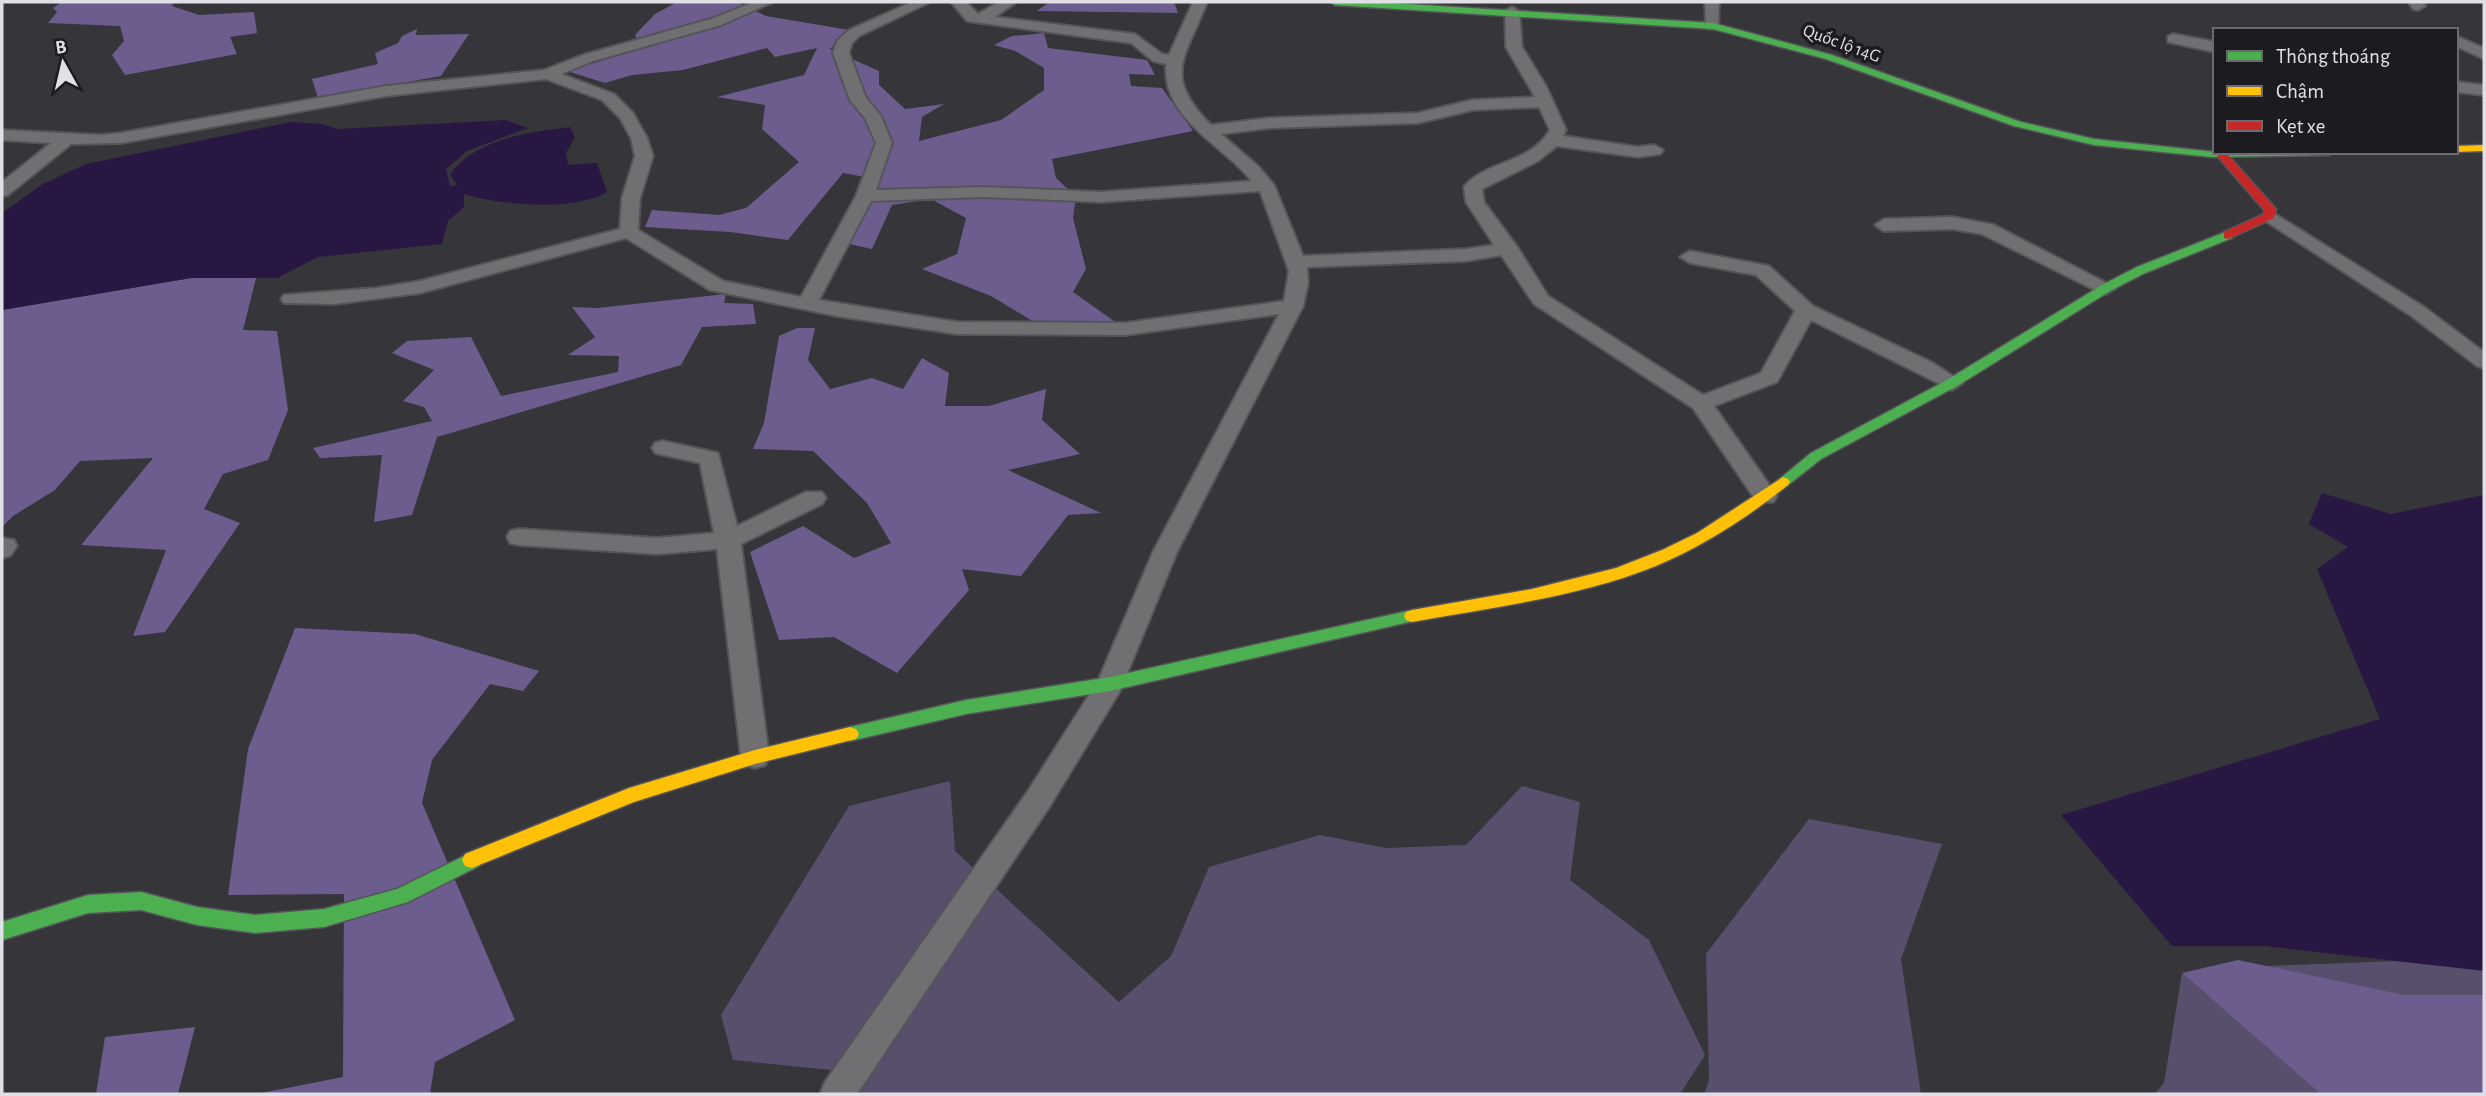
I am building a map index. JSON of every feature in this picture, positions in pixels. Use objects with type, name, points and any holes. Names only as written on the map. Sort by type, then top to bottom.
[{"type":"street","points":[[2,135],[121,138],[386,90],[547,74],[587,58],[716,23],[766,2]]},
{"type":"street","points":[[807,304],[865,196],[884,143],[873,116],[858,100],[841,53],[845,41],[854,33],[923,2]]},
{"type":"street","points":[[958,2],[972,18],[1135,40],[1158,58],[1174,60]]},
{"type":"street","points":[[981,19],[1009,2]]},
{"type":"street","points":[[837,1094],[1038,800],[1110,684],[1165,552],[1293,306],[1301,276],[1298,262],[1291,251],[1265,185],[1189,113],[1175,90],[1171,69],[1200,2]]},
{"type":"street","name":"Quốc lộ 14G","points":[[1335,2],[1413,4],[1713,26],[1765,35],[2018,124],[2123,147],[2223,156],[2276,154]]},
{"type":"street","points":[[1712,2],[1713,26]]},
{"type":"street","points":[[1512,11],[1514,47],[1538,86],[1558,130],[1554,140],[1519,164],[1473,187],[1475,202],[1541,300],[1701,403],[1765,496]]},
{"type":"street","points":[[2173,39],[2213,47]]},
{"type":"street","points":[[2458,41],[2484,54]]},
{"type":"street","points":[[547,74],[608,97],[627,116],[639,138],[644,156],[631,198],[629,232]]},
{"type":"street","points":[[2458,87],[2484,90]]},
{"type":"street","points":[[1209,130],[1269,123],[1418,118],[1436,116],[1472,105],[1543,102]]},
{"type":"street","points":[[2,191],[66,138]]},
{"type":"street","points":[[1554,140],[1638,152],[1654,150]]},
{"type":"street","points":[[2458,149],[2484,148]]},
{"type":"street","points":[[2223,156],[2270,209],[2270,216]]},
{"type":"street","points":[[865,196],[984,192],[1101,197],[1265,185]]},
{"type":"street","points":[[2,931],[89,904],[141,901],[197,916],[256,924],[324,919],[401,896],[467,862],[629,796],[755,757],[966,707],[1110,684],[1404,617],[1565,587],[1625,569],[1670,553],[1765,496],[1816,456],[1952,383],[2106,288],[2270,216]]},
{"type":"street","points":[[2270,216],[2417,311],[2484,362]]},
{"type":"street","points":[[1884,225],[1952,223],[1987,229],[2106,288]]},
{"type":"street","points":[[291,299],[331,300],[391,294],[629,232],[717,286],[807,304],[957,328],[1013,331],[1125,329],[1293,306]]},
{"type":"street","points":[[1298,262],[1466,255],[1508,248]]},
{"type":"street","points":[[1690,257],[1762,270],[1771,275],[1806,310],[1926,367],[1952,383]]},
{"type":"street","points":[[1701,403],[1769,377],[1806,310]]},
{"type":"street","points":[[663,448],[710,458],[728,540],[755,757]]},
{"type":"street","points":[[519,537],[657,545],[728,540],[814,498]]},
{"type":"shaded area","points":[[62,2],[174,2],[172,6],[199,15],[254,12],[257,33],[230,37],[237,54],[125,75],[112,55],[124,41],[120,26],[48,23],[57,12],[53,8]]},
{"type":"shaded area","points":[[677,2],[737,2],[766,16],[849,30],[830,49],[879,71],[879,85],[905,109],[944,104],[922,117],[919,141],[1001,120],[1044,90],[1044,68],[1015,51],[994,45],[1012,36],[1044,33],[1048,48],[1147,60],[1155,75],[1129,74],[1131,86],[1162,88],[1193,131],[1052,159],[1056,178],[1076,197],[1073,218],[1086,269],[1073,292],[1114,321],[1034,322],[991,296],[922,269],[957,254],[966,218],[931,199],[892,205],[872,249],[845,243],[876,179],[843,173],[788,240],[730,232],[645,227],[652,210],[719,215],[746,208],[799,162],[762,129],[765,105],[717,97],[804,75],[817,48],[775,57],[767,48],[683,70],[632,75],[605,83],[567,71],[641,49],[635,35],[655,14]]},
{"type":"shaded area","points":[[1174,2],[1178,13],[1037,11],[1048,3]]},
{"type":"shaded area","points":[[417,29],[416,35],[469,34],[441,76],[318,98],[312,79],[378,64],[375,53],[398,43],[402,36]]},
{"type":"shaded area","points":[[506,120],[528,128],[467,151],[446,169],[450,186],[457,185],[450,174],[461,162],[488,145],[520,135],[570,127],[575,137],[566,153],[568,165],[597,163],[607,192],[576,202],[537,205],[464,194],[464,207],[448,221],[442,244],[318,257],[277,278],[191,278],[2,310],[2,213],[43,184],[86,164],[291,122],[322,124],[337,129]]},
{"type":"shaded area","points":[[191,278],[256,278],[243,330],[277,331],[288,410],[268,460],[223,474],[204,509],[240,523],[165,632],[133,636],[166,550],[81,545],[153,458],[80,461],[55,490],[13,516],[2,527],[2,310]]},
{"type":"shaded area","points":[[726,294],[724,303],[753,304],[756,324],[702,327],[681,365],[437,437],[412,515],[374,522],[382,455],[320,458],[313,448],[432,421],[424,407],[403,401],[434,370],[392,353],[407,341],[471,337],[501,396],[618,372],[619,356],[568,355],[595,337],[572,307],[597,308]]},
{"type":"shaded area","points":[[797,328],[815,328],[808,360],[830,389],[872,378],[903,389],[922,358],[949,373],[945,406],[989,406],[1046,389],[1042,420],[1080,454],[1008,470],[1101,513],[1068,515],[1021,576],[962,569],[969,590],[897,673],[834,637],[779,640],[750,552],[803,526],[854,558],[891,543],[867,503],[813,451],[753,449],[764,423],[779,336]]},
{"type":"shaded area","points":[[2322,493],[2391,514],[2484,495],[2484,971],[2265,946],[2172,946],[2061,815],[2380,719],[2317,569],[2348,547],[2309,524]]},
{"type":"shaded area","points":[[295,628],[415,634],[539,671],[523,691],[490,684],[432,760],[422,803],[515,1020],[435,1062],[430,1094],[256,1094],[343,1077],[344,894],[228,895],[248,749]]},
{"type":"shaded area","points":[[950,781],[955,851],[1119,1002],[1171,956],[1209,867],[1320,835],[1386,848],[1466,845],[1522,786],[1580,802],[1570,880],[1649,940],[1705,1055],[1680,1094],[857,1094],[870,1074],[733,1060],[721,1015],[849,806]]},
{"type":"shaded area","points":[[1809,819],[1942,844],[1901,959],[1921,1094],[1704,1094],[1709,1080],[1706,954]]},
{"type":"shaded area","points":[[2238,960],[2404,995],[2484,995],[2484,1094],[2321,1094],[2182,973]]},
{"type":"shaded area","points":[[2396,961],[2484,969],[2484,1094],[2155,1094],[2164,1083],[2182,973],[2227,1012],[2268,966]]},
{"type":"shaded area","points":[[195,1027],[178,1094],[96,1094],[105,1037]]},
{"type":"traffic: fast","points":[[1335,2],[1713,26],[1829,57],[2018,124],[2094,142],[2213,154]]},
{"type":"traffic: fast","points":[[1783,482],[1816,456],[1952,383],[2106,288],[2141,270],[2228,235]]},
{"type":"traffic: fast","points":[[850,734],[966,707],[1110,684],[1412,616]]},
{"type":"traffic: fast","points":[[2,931],[88,904],[141,901],[197,916],[255,924],[324,918],[401,896],[472,860]]},
{"type":"traffic: slow","points":[[2458,149],[2484,148]]},
{"type":"traffic: slow","points":[[1412,616],[1563,588],[1650,562],[1702,537],[1783,482]]},
{"type":"traffic: slow","points":[[472,860],[629,796],[755,757],[850,734]]},
{"type":"traffic: jam","points":[[2223,156],[2270,209],[2270,216],[2228,235]]}]
